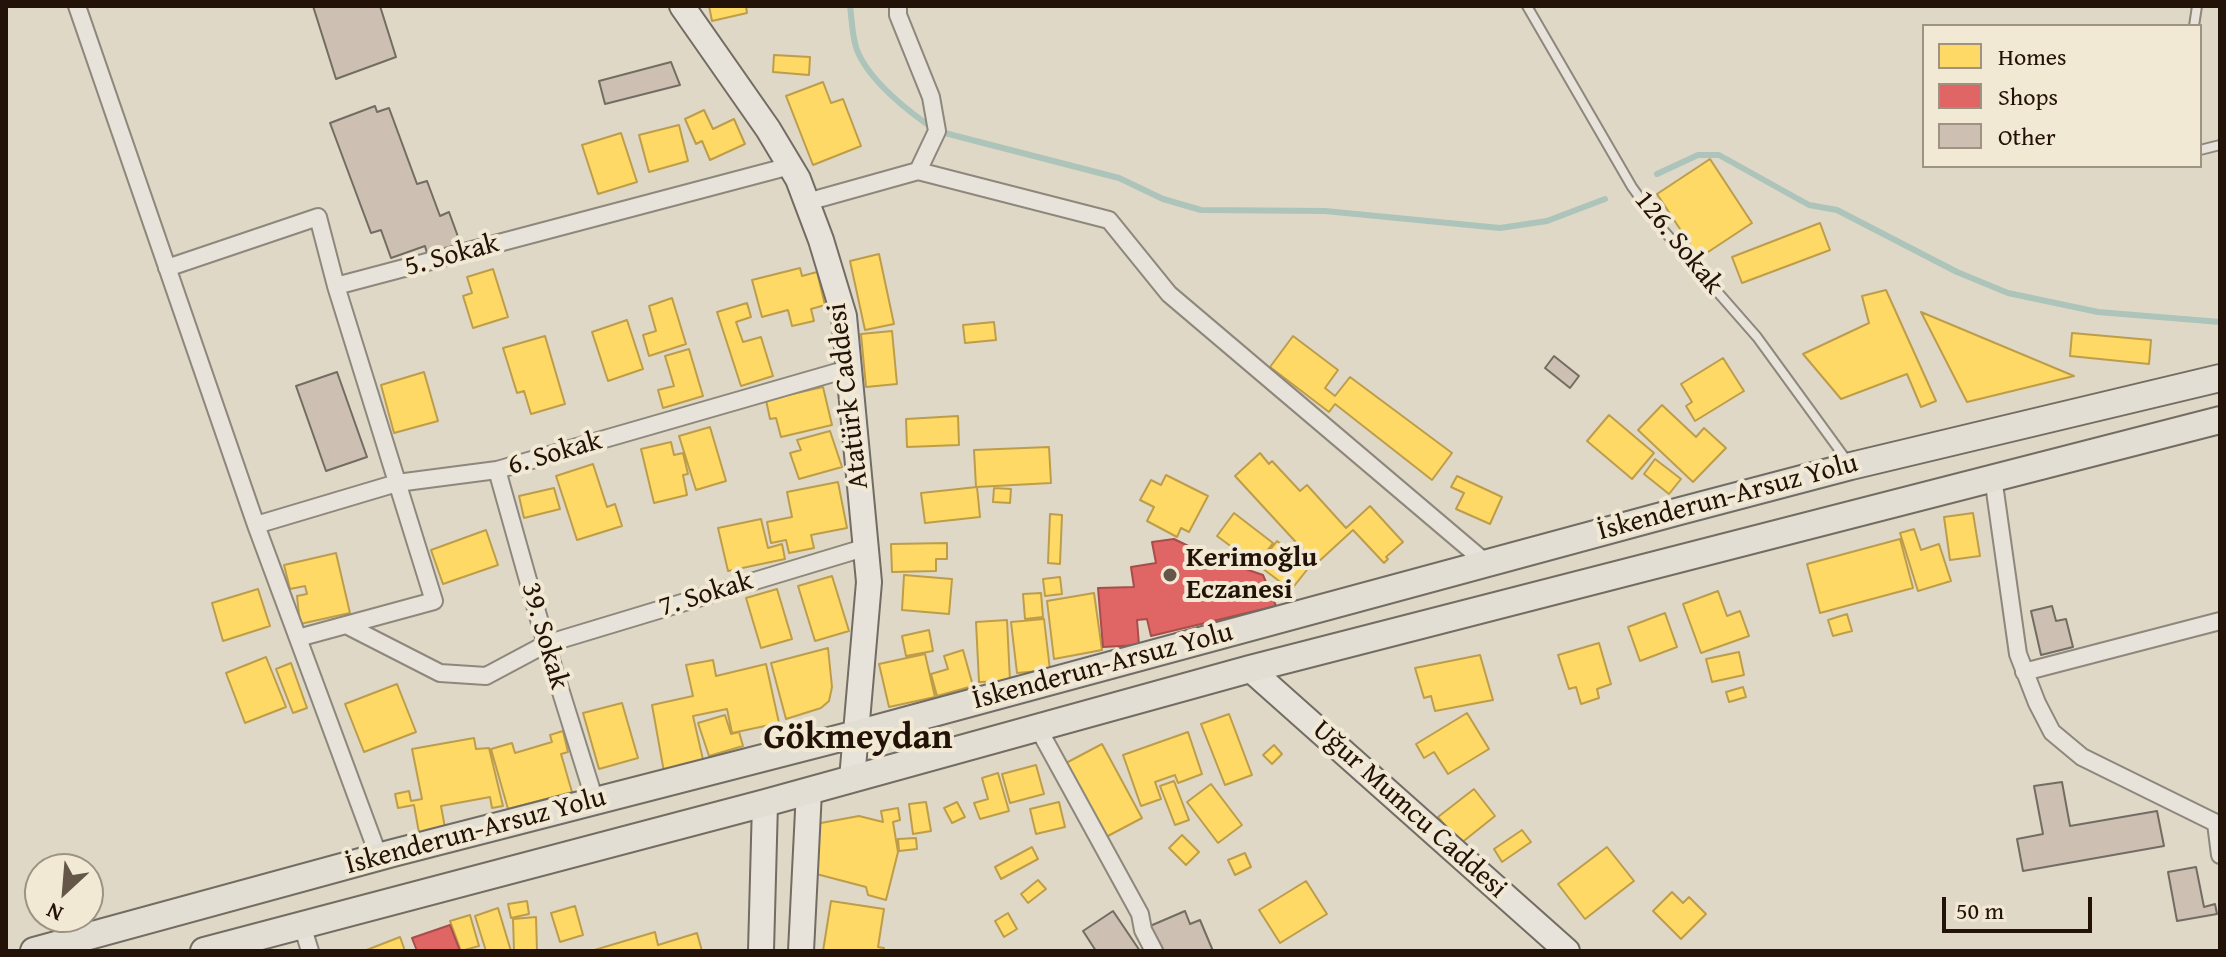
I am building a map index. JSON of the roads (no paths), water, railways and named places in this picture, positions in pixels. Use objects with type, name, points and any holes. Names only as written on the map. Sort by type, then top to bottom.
[{"type":"main road","name":"İskenderun-Arsuz Yolu","points":[[34,951],[1851,466],[2220,378]]},
{"type":"main road","name":"İskenderun-Arsuz Yolu","points":[[204,951],[765,803],[1250,669],[2220,420]]},
{"type":"street","points":[[77,6],[256,525],[379,857]]},
{"type":"street","name":"Atatürk Caddesi","points":[[682,6],[768,129],[790,166],[821,240],[844,316],[869,582],[852,779]]},
{"type":"street","points":[[898,6],[898,15],[931,97],[937,131],[918,171]]},
{"type":"street","name":"5. Sokak","points":[[336,286],[790,166]]},
{"type":"street","points":[[807,202],[918,171],[1109,220],[1169,294],[1485,562]]},
{"type":"street","points":[[167,268],[318,217],[336,286],[434,601],[298,638]]},
{"type":"street","name":"6. Sokak","points":[[256,525],[397,483],[497,470],[851,368]]},
{"type":"street","name":"39. Sokak","points":[[497,470],[546,644],[595,801]]},
{"type":"street","points":[[1993,477],[2018,654],[2052,732],[2082,757],[2218,824],[2220,855]]},
{"type":"street","name":"7. Sokak","points":[[346,625],[440,673],[486,676],[546,644],[867,547]]},
{"type":"street","points":[[2024,672],[2220,621]]},
{"type":"street","name":"Uğur Mumcu Caddesi","points":[[1250,669],[1567,951]]},
{"type":"street","points":[[1038,728],[1140,914],[1143,930],[1154,951]]},
{"type":"street","points":[[801,951],[809,791]]},
{"type":"street","points":[[761,951],[765,803]]},
{"type":"street","points":[[302,925],[310,951]]},
{"type":"lane","name":"126. Sokak","points":[[1527,6],[1632,187],[1664,231],[1757,337],[1851,466]]},
{"type":"waterway","points":[[850,6],[855,45],[863,62],[880,85],[937,131],[1119,178],[1163,199],[1201,210],[1325,211],[1500,228],[1547,221],[1605,199]]},
{"type":"waterway","points":[[1657,174],[1698,155],[1719,155],[1809,205],[1837,210],[1957,272],[2008,293],[2098,312],[2220,322]]},
{"type":"place","name":"Kerimoğlu Eczanesi","points":[[1170,575]]},
{"type":"district","name":"Gökmeydan","points":[[858,739]]}]
